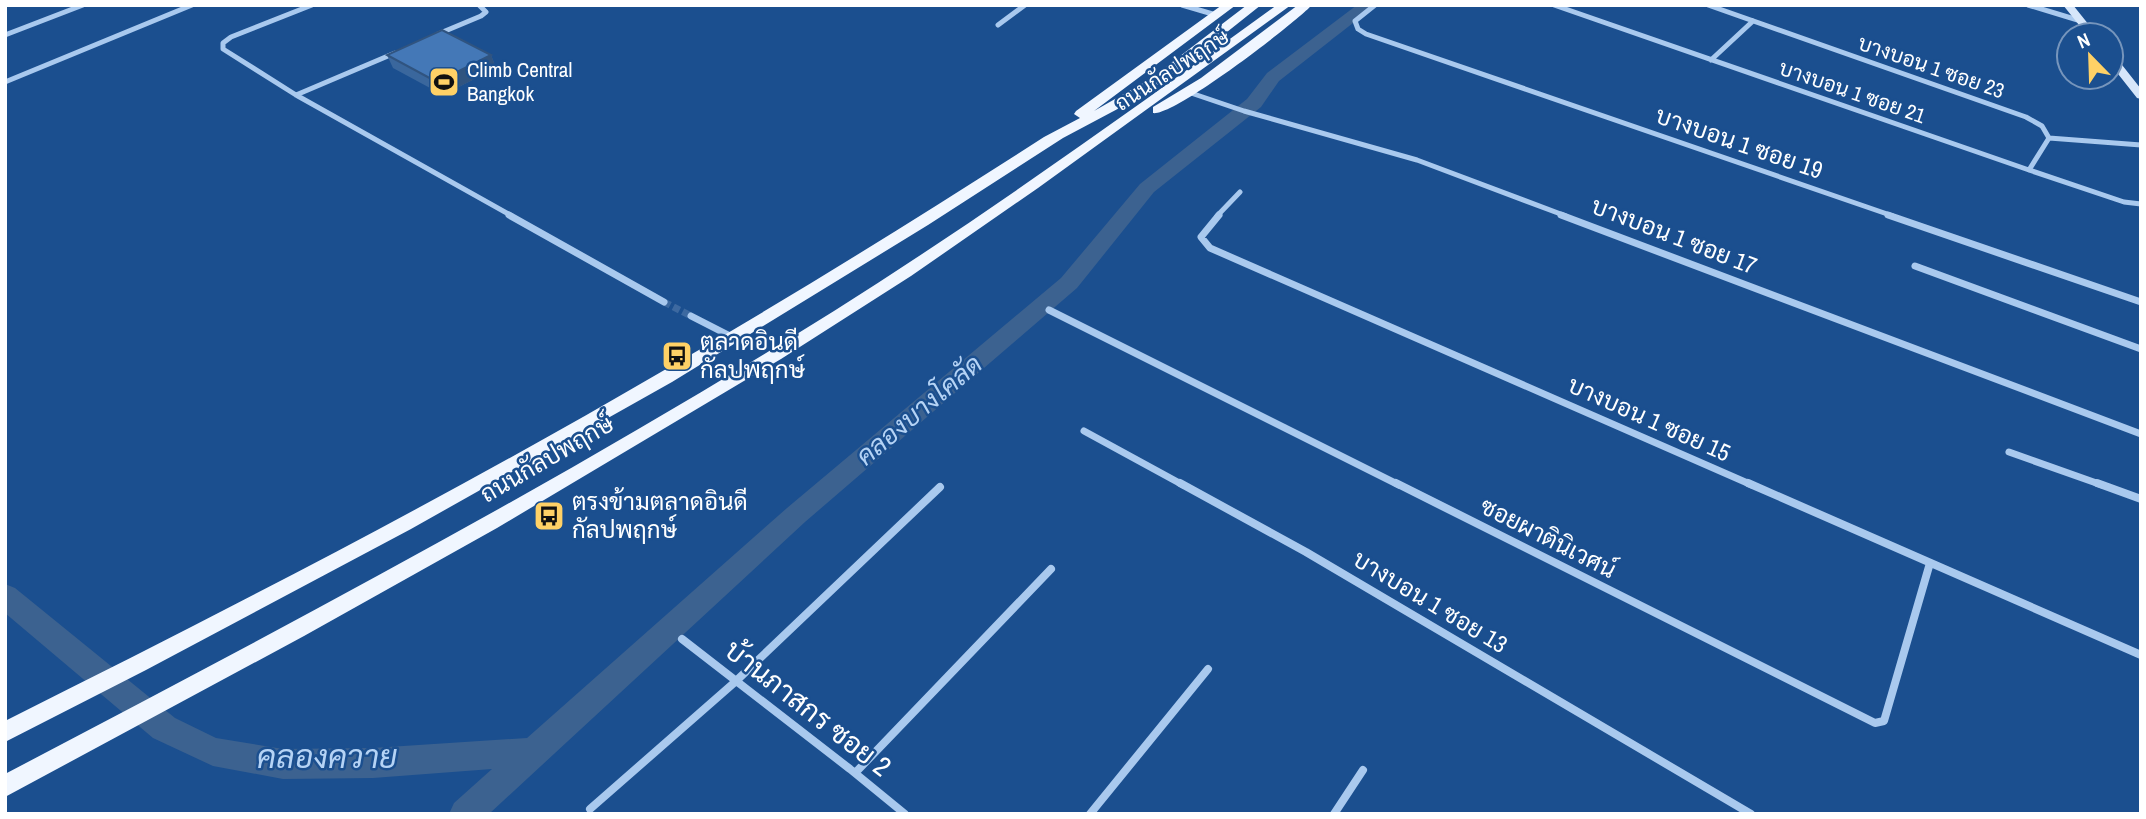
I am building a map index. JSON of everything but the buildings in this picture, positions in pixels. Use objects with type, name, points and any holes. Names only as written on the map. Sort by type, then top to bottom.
[{"type":"main road","name":"ถนนกัลปพฤกษ์","points":[[1069,126],[1083,111],[1112,89],[1230,5]]},
{"type":"main road","name":"ถนนกัลปพฤกษ์","points":[[5,732],[433,509],[602,416],[896,240],[1069,126],[1122,103],[1255,5]]},
{"type":"main road","name":"ถนนกัลปพฤกษ์","points":[[5,786],[485,525],[773,356],[887,285],[1093,144],[1285,5]]},
{"type":"main road","name":"ถนนกัลปพฤกษ์","points":[[1093,144],[1128,129],[1206,81],[1307,5]]},
{"type":"main road","points":[[2068,5],[2081,21]]},
{"type":"main road","points":[[2125,76],[2141,96]]},
{"type":"street","points":[[5,36],[83,5]]},
{"type":"street","points":[[5,82],[192,5]]},
{"type":"street","points":[[312,5],[231,37],[222,47],[296,95],[664,302]]},
{"type":"street","points":[[432,37],[481,16],[486,12],[479,5]]},
{"type":"street","points":[[999,25],[1025,5]]},
{"type":"street","points":[[1182,5],[1216,15]]},
{"type":"street","name":"บางบอน 1 ซอย 19","points":[[1375,5],[1355,21],[1358,29],[2141,302]]},
{"type":"street","name":"บางบอน 1 ซอย 21","points":[[1554,5],[2029,170],[2124,202],[2141,204]]},
{"type":"street","name":"บางบอน 1 ซอย 23","points":[[1708,5],[2026,117],[2042,127],[2049,138]]},
{"type":"street","points":[[2028,5],[2081,21]]},
{"type":"street","points":[[1711,60],[1753,21]]},
{"type":"street","points":[[296,95],[407,47]]},
{"type":"street","name":"บางบอน 1 ซอย 17","points":[[1188,92],[1250,114],[1365,143],[1417,160],[2141,433]]},
{"type":"street","points":[[2029,170],[2049,138],[2141,145]]},
{"type":"street","name":"บางบอน 1 ซอย 15","points":[[1240,192],[1203,231],[1201,237],[1210,248],[2141,655]]},
{"type":"street","points":[[1915,266],[2141,349]]},
{"type":"street","name":"ซอยผาตินิเวศน์","points":[[1049,310],[1875,723],[1884,721],[1930,563]]},
{"type":"street","points":[[691,316],[734,338]]},
{"type":"street","name":"บางบอน 1 ซอย 13","points":[[1084,431],[1306,552],[1751,814]]},
{"type":"street","points":[[2008,452],[2141,499]]},
{"type":"street","points":[[590,809],[735,682],[940,487]]},
{"type":"street","points":[[857,771],[1051,569]]},
{"type":"street","name":"บ้านภาสกร ซอย 2","points":[[682,639],[735,682],[857,771],[905,814]]},
{"type":"street","points":[[1090,814],[1208,669]]},
{"type":"street","points":[[1334,814],[1363,770]]},
{"type":"waterway","name":"คลองบางโคลัด","points":[[465,814],[796,515],[1069,283],[1147,188],[1254,103],[1273,77],[1368,5]]},
{"type":"waterway","name":"คลองควาย","points":[[5,596],[164,728],[213,752],[283,764],[373,763],[533,752]]},
{"type":"tunnel","points":[[664,302],[691,316]]},
{"type":"place","name":"Climb Central Bangkok","points":[[444,82]]},
{"type":"place","name":"ตลาดอินดี กัลปพฤกษ์","points":[[677,356]]},
{"type":"place","name":"ตรงข้ามตลาดอินดี กัลปพฤกษ์","points":[[549,516]]}]
